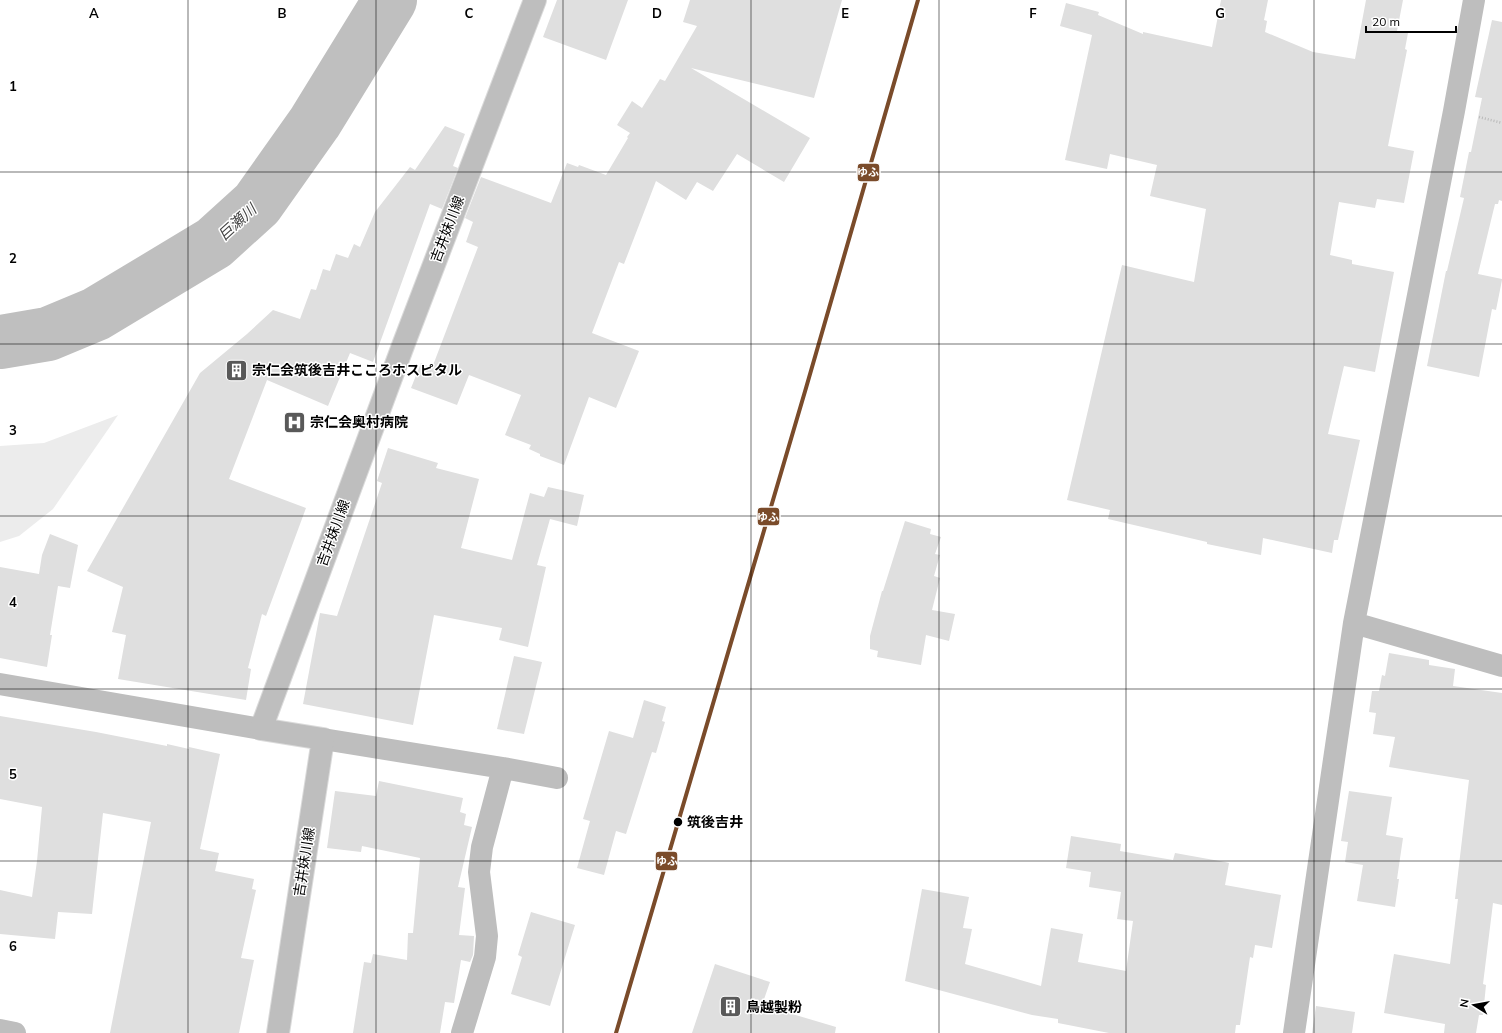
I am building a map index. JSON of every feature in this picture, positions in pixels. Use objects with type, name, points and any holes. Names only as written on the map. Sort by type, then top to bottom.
[{"type":"street","name":"吉井妹川線","points":[[261,729],[406,336],[535,0]]},
{"type":"street","points":[[1294,1033],[1354,623],[1474,0]]},
{"type":"street","points":[[1354,623],[1502,666]]},
{"type":"street","points":[[0,684],[323,740],[558,778]]},
{"type":"street","name":"吉井妹川線","points":[[278,1033],[323,740]]},
{"type":"street","points":[[462,1033],[485,957],[487,936],[480,872],[481,854],[503,768]]},
{"type":"street","points":[[0,1030],[15,1033]]},
{"type":"shaded area","points":[[118,415],[53,509],[19,536],[0,542],[0,446],[44,443]]},
{"type":"building","points":[[557,0],[628,0],[606,60],[543,37]]},
{"type":"building","points":[[690,0],[842,0],[814,98],[691,68],[810,138],[784,182],[737,154],[713,191],[697,182],[686,200],[656,181],[624,264],[619,262],[592,333],[639,351],[616,408],[589,397],[564,465],[540,456],[540,454],[529,449],[531,445],[505,435],[521,395],[469,375],[457,405],[411,388],[421,363],[432,368],[478,247],[466,242],[473,222],[465,218],[481,177],[551,203],[567,163],[578,167],[579,165],[606,175],[630,133],[617,125],[632,101],[642,108],[660,79],[665,81],[697,26],[683,22]]},
{"type":"building","points":[[1221,0],[1268,0],[1264,20],[1267,21],[1265,32],[1313,52],[1355,59],[1366,0],[1403,0],[1397,31],[1408,33],[1405,49],[1407,50],[1388,146],[1414,151],[1404,203],[1377,199],[1375,208],[1339,202],[1330,255],[1352,260],[1352,264],[1394,272],[1375,372],[1344,366],[1328,434],[1360,440],[1338,540],[1334,540],[1332,553],[1263,538],[1261,555],[1207,544],[1207,542],[1108,519],[1110,510],[1067,500],[1122,265],[1194,282],[1206,209],[1150,196],[1157,165],[1110,154],[1107,169],[1065,160],[1092,35],[1060,26],[1066,3],[1099,12],[1098,15],[1143,34],[1143,32],[1212,47]]},
{"type":"building","points":[[1492,20],[1502,22],[1502,201],[1499,200],[1498,204],[1495,204],[1478,274],[1502,280],[1496,310],[1492,309],[1479,377],[1427,366],[1446,271],[1464,198],[1460,197],[1482,98],[1475,97]]},
{"type":"building","name":"宗仁会筑後吉井こころホスピタル","points":[[445,126],[465,134],[453,166],[458,168],[442,209],[430,204],[373,362],[350,353],[328,406],[267,380],[229,479],[306,508],[266,616],[262,614],[248,668],[251,669],[246,700],[118,679],[126,635],[112,632],[123,587],[87,571],[200,373],[273,310],[300,319],[311,289],[316,290],[323,269],[330,271],[336,254],[348,258],[354,244],[360,247],[375,212],[410,167],[415,170]]},
{"type":"building","points":[[388,448],[438,463],[436,468],[479,479],[461,548],[512,560],[530,493],[544,497],[548,487],[584,495],[577,526],[550,519],[537,565],[546,567],[528,647],[499,640],[502,628],[434,615],[413,725],[303,704],[320,613],[337,616],[382,483],[377,481]]},
{"type":"building","points":[[905,521],[931,529],[930,534],[941,537],[935,554],[940,555],[934,576],[940,578],[932,610],[955,614],[949,641],[926,635],[921,665],[877,657],[878,651],[870,649],[870,636],[882,591]]},
{"type":"building","points":[[50,534],[78,545],[70,588],[58,586],[50,635],[52,635],[47,667],[0,658],[0,567],[39,574],[42,555]]},
{"type":"building","points":[[1389,653],[1429,660],[1429,665],[1455,669],[1453,686],[1502,693],[1502,905],[1493,903],[1483,984],[1486,985],[1483,1015],[1479,1015],[1476,1033],[1444,1033],[1445,1024],[1384,1013],[1394,954],[1450,964],[1458,899],[1455,899],[1469,780],[1389,767],[1395,737],[1373,734],[1376,713],[1369,712],[1372,691],[1379,691],[1382,675],[1385,676]]},
{"type":"building","points":[[514,656],[542,662],[524,734],[497,729]]},
{"type":"building","points":[[644,700],[666,707],[662,721],[665,722],[656,753],[652,752],[626,834],[616,831],[604,875],[577,868],[590,821],[583,819],[609,731],[633,738]]},
{"type":"building","points":[[0,716],[96,732],[167,746],[167,744],[189,749],[189,747],[220,754],[200,849],[219,853],[215,871],[254,879],[252,889],[256,890],[241,958],[254,960],[239,1033],[110,1033],[151,822],[103,813],[92,914],[58,912],[55,939],[0,934],[0,890],[32,897],[42,807],[0,799]]},
{"type":"building","points":[[379,781],[463,798],[460,812],[466,814],[464,825],[472,827],[458,887],[465,888],[459,935],[474,936],[473,955],[470,962],[461,960],[454,1003],[445,1002],[440,1033],[353,1033],[364,962],[371,963],[373,954],[407,960],[408,933],[413,933],[420,858],[362,846],[361,852],[327,848],[335,791],[376,796]]},
{"type":"building","points":[[1349,791],[1392,797],[1386,835],[1403,838],[1397,879],[1399,879],[1395,907],[1357,901],[1363,865],[1345,862],[1348,842],[1341,841]]},
{"type":"building","points":[[1071,836],[1121,844],[1120,851],[1173,860],[1175,853],[1229,863],[1225,885],[1281,895],[1272,948],[1255,945],[1253,958],[1250,957],[1240,1025],[1236,1025],[1235,1033],[1109,1033],[1058,1023],[1058,1019],[1032,1015],[905,981],[922,889],[969,897],[963,928],[972,929],[965,964],[1041,986],[1051,928],[1083,934],[1078,962],[1126,971],[1133,921],[1117,919],[1121,892],[1089,887],[1091,872],[1066,868]]},
{"type":"building","points":[[531,912],[575,925],[550,1006],[511,994],[522,957],[518,955]]},
{"type":"building","name":"鳥越製粉","points":[[715,964],[770,982],[762,1005],[836,1027],[835,1033],[692,1033]]},
{"type":"building","points":[[1316,1006],[1355,1012],[1352,1033],[1312,1033]]},
{"type":"waterway","name":"巨瀬川","points":[[0,342],[48,334],[96,314],[214,243],[257,204],[315,122],[390,0]]},
{"type":"transit line","name":"ゆふ","points":[[616,1033],[806,388],[918,0]]},
{"type":"place","name":"宗仁会筑後吉井こころホスピタル","points":[[237,370]]},
{"type":"place","name":"宗仁会奥村病院","points":[[294,422]]},
{"type":"place","name":"筑後吉井","points":[[678,822]]},
{"type":"place","name":"鳥越製粉","points":[[731,1007]]}]
